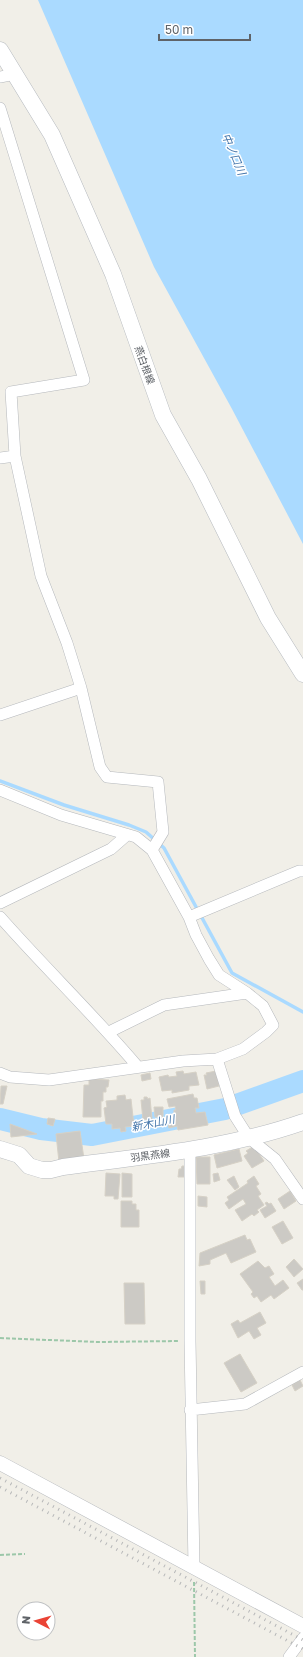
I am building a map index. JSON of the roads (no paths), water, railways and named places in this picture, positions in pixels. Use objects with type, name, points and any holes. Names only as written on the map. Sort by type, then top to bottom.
[{"type":"main road","name":"燕白根線","points":[[0,50],[8,75],[52,134],[112,274],[163,415],[199,479],[268,618],[303,674]]},
{"type":"main road","name":"羽黒燕線","points":[[0,1149],[19,1155],[29,1166],[42,1170],[190,1150],[249,1138],[303,1122]]},
{"type":"street","points":[[0,108],[84,380],[11,392],[15,456],[41,576],[67,643],[81,688],[100,767],[107,777],[158,782],[163,832],[152,850]]},
{"type":"street","points":[[0,458],[15,456]]},
{"type":"street","points":[[0,715],[81,688]]},
{"type":"street","points":[[0,790],[61,815],[136,837],[152,850],[189,917],[196,935],[219,975],[264,1006],[273,1024],[266,1032],[243,1049],[217,1058],[138,1067],[49,1080],[10,1077],[0,1074]]},
{"type":"street","points":[[0,903],[111,849],[127,835]]},
{"type":"street","points":[[189,917],[299,871],[303,871]]},
{"type":"street","points":[[0,917],[35,957],[109,1032],[138,1067]]},
{"type":"street","points":[[109,1032],[164,1005],[247,994]]},
{"type":"street","points":[[217,1058],[235,1116],[249,1138],[275,1159],[303,1199]]},
{"type":"street","points":[[190,1150],[190,1410],[194,1567]]},
{"type":"street","points":[[190,1410],[245,1404],[303,1372]]},
{"type":"street","points":[[0,1463],[303,1626]]},
{"type":"street","points":[[289,1657],[303,1638]]},
{"type":"water","name":"中ノ口川","points":[[38,0],[303,0],[303,544],[232,409],[154,267]]},
{"type":"waterway","points":[[0,781],[64,805],[129,825],[146,832],[164,848],[232,973],[303,1012]]},
{"type":"waterway","name":"新木山川","points":[[0,1119],[41,1129],[92,1135],[225,1109],[303,1081]]},
{"type":"railway","points":[[0,1478],[303,1640]]},
{"type":"railway","points":[[0,1487],[303,1649]]}]
